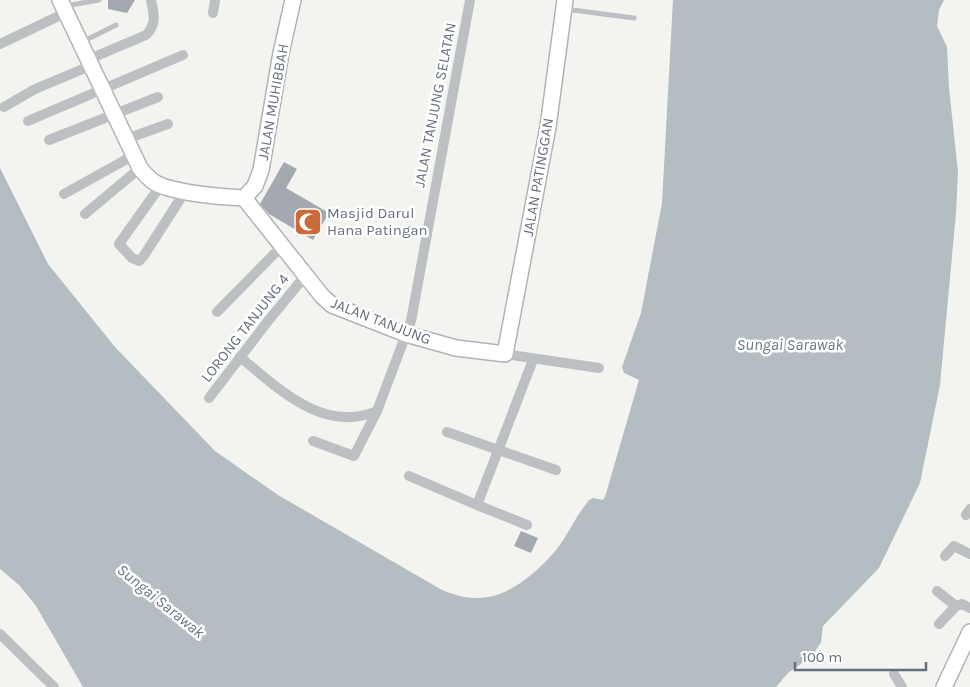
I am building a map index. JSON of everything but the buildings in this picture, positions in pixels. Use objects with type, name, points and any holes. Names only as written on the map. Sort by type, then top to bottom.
[{"type":"main road","name":"JALAN MUHIBBAH","points":[[244,198],[256,186],[261,170],[281,53],[293,0]]},
{"type":"main road","name":"JALAN PATINGGAN","points":[[505,354],[548,126],[565,4]]},
{"type":"main road","points":[[62,7],[137,161],[149,178],[161,186],[244,198]]},
{"type":"main road","name":"JALAN TANJUNG","points":[[244,198],[305,276],[322,296],[332,304],[406,334],[456,348],[505,354]]},
{"type":"main road","points":[[944,687],[970,632]]},
{"type":"street","points":[[4,107],[35,89],[146,34],[151,30],[155,19],[150,0]]},
{"type":"street","points":[[214,13],[215,0]]},
{"type":"street","name":"JALAN TANJUNG SELATAN","points":[[313,442],[354,456],[377,411],[406,334],[470,0]]},
{"type":"street","points":[[0,44],[62,7]]},
{"type":"street","points":[[28,121],[183,55]]},
{"type":"street","points":[[49,140],[158,97]]},
{"type":"street","points":[[126,139],[168,124]]},
{"type":"street","points":[[64,194],[137,161]]},
{"type":"street","points":[[86,214],[137,161]]},
{"type":"street","points":[[161,186],[119,244],[132,258],[139,260],[143,257],[186,190]]},
{"type":"street","points":[[218,312],[281,247]]},
{"type":"street","name":"LORONG TANJUNG 4","points":[[209,398],[305,276]]},
{"type":"street","points":[[505,354],[533,360],[599,368]]},
{"type":"street","points":[[240,357],[296,402],[320,412],[340,417],[356,417],[377,411]]},
{"type":"street","points":[[477,505],[533,360]]},
{"type":"street","points":[[447,432],[556,470]]},
{"type":"street","points":[[409,476],[527,525]]},
{"type":"street","points":[[946,556],[954,546],[970,554]]},
{"type":"street","points":[[937,591],[956,606]]},
{"type":"street","points":[[939,624],[956,606],[962,604],[970,608]]},
{"type":"street","points":[[0,634],[54,687]]},
{"type":"street","points":[[894,674],[902,687]]},
{"type":"lane","points":[[62,7],[98,0]]},
{"type":"lane","points":[[565,4],[634,18]]},
{"type":"lane","points":[[79,43],[116,25]]},
{"type":"water","name":"Sungai Sarawak","points":[[673,0],[944,0],[939,10],[937,26],[947,47],[949,88],[958,172],[940,385],[920,483],[879,568],[823,626],[821,642],[812,656],[788,673],[776,687],[83,687],[36,606],[19,585],[0,569],[0,168],[48,264],[115,347],[215,451],[278,495],[442,590],[464,597],[488,597],[499,594],[521,583],[541,567],[564,539],[589,500],[593,498],[603,500],[605,497],[639,380],[624,373],[622,367],[641,313],[662,203]]},
{"type":"place","name":"Masjid Darul Hana Patingan","points":[[308,222]]}]
